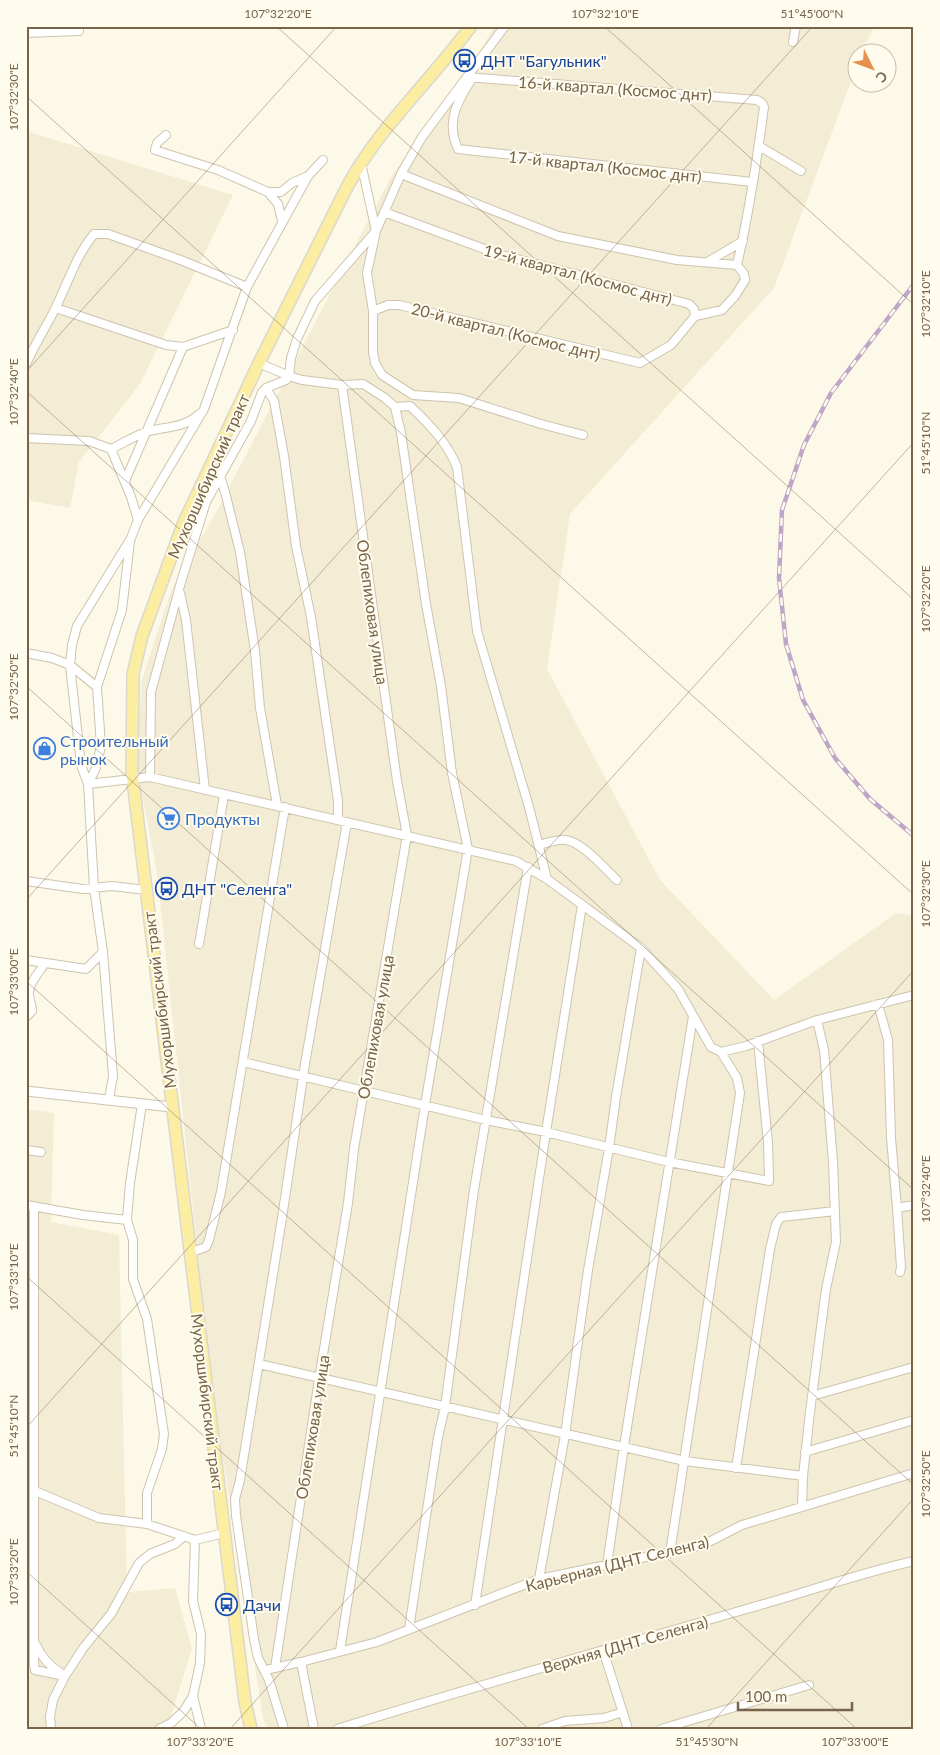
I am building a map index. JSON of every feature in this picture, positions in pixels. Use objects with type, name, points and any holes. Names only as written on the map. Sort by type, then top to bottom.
[{"type":"main road","name":"Мухоршибирский тракт","points":[[251,1729],[245,1702],[224,1536],[132,779],[133,674],[142,636],[184,522],[259,363],[361,162],[374,143],[446,59],[471,26]]},
{"type":"street","points":[[506,26],[470,77],[422,137],[401,174],[376,231],[367,273],[373,311],[373,352],[375,363],[382,375],[413,395],[460,398],[583,435]]},
{"type":"street","points":[[793,42],[796,26]]},
{"type":"street","points":[[26,33],[79,31]]},
{"type":"street","name":"16-й квартал (Космос днт)","points":[[470,77],[757,100],[764,107],[759,146]]},
{"type":"street","name":"17-й квартал (Космос днт)","points":[[470,77],[452,122],[458,149],[752,182]]},
{"type":"street","points":[[166,135],[157,143],[155,150],[218,170],[268,192],[281,192],[292,183],[308,176]]},
{"type":"street","points":[[737,265],[759,146],[801,171]]},
{"type":"street","points":[[109,1099],[113,1076],[103,952],[94,888],[88,784],[81,765],[70,664],[72,645],[77,626],[131,538],[138,520],[204,409],[247,287],[308,176],[323,160]]},
{"type":"street","points":[[361,162],[376,231]]},
{"type":"street","points":[[401,174],[558,236],[677,260],[737,265],[744,274],[745,280],[735,296],[722,310],[695,316]]},
{"type":"street","points":[[268,192],[278,204],[282,221]]},
{"type":"street","name":"19-й квартал (Космос днт)","points":[[384,212],[498,254],[689,304],[694,309],[695,316]]},
{"type":"street","points":[[150,777],[151,692],[183,574],[206,502],[251,421],[260,397],[266,388],[286,380],[289,376],[291,358],[297,339],[315,301],[376,231]]},
{"type":"street","points":[[26,364],[56,308],[84,246],[94,234],[108,234],[178,259],[247,287]]},
{"type":"street","points":[[709,262],[742,240]]},
{"type":"street","name":"20-й квартал (Космос днт)","points":[[373,311],[388,305],[399,305],[640,363],[671,346],[695,316]]},
{"type":"street","points":[[56,308],[166,345],[183,347],[233,330]]},
{"type":"street","points":[[124,481],[183,347]]},
{"type":"street","points":[[259,363],[302,380],[342,385],[362,384],[385,398],[395,407],[403,442],[426,604],[441,686],[452,773],[468,849],[425,1105],[340,1651]]},
{"type":"street","name":"Облепиховая улица","points":[[275,1668],[364,1090],[407,835],[397,781],[342,385]]},
{"type":"street","points":[[266,388],[274,401],[284,456],[296,546],[310,618],[338,801],[343,821],[259,1364],[240,1480],[235,1499],[258,1658],[269,1680],[284,1729]]},
{"type":"street","points":[[410,406],[413,395]]},
{"type":"street","points":[[395,407],[410,406],[441,438],[450,450],[457,466],[477,631],[529,807],[548,879]]},
{"type":"street","points":[[26,438],[89,441],[111,449],[145,432],[180,425],[192,420],[204,409]]},
{"type":"street","points":[[111,449],[132,497],[138,520]]},
{"type":"street","points":[[189,1252],[206,1247],[221,1192],[243,1062],[281,806],[260,708],[255,651],[240,552],[220,476],[210,468]]},
{"type":"street","points":[[88,784],[96,768],[101,746],[97,687],[122,610],[131,538]]},
{"type":"street","points":[[179,591],[186,620],[205,790]]},
{"type":"street","points":[[26,654],[52,658],[70,664],[97,687]]},
{"type":"street","points":[[88,784],[150,777],[516,861],[548,879],[641,948],[678,989],[711,1047],[720,1052],[737,1078],[740,1093],[670,1552]]},
{"type":"street","points":[[199,944],[224,795]]},
{"type":"street","points":[[539,845],[558,840],[568,840],[577,844],[617,880]]},
{"type":"street","points":[[409,1630],[438,1436],[445,1407],[474,1190],[528,867]]},
{"type":"street","points":[[26,882],[83,890],[112,886],[146,890]]},
{"type":"street","points":[[475,1605],[582,905]]},
{"type":"street","points":[[539,1579],[565,1434],[588,1270],[641,948]]},
{"type":"street","points":[[26,960],[86,969],[103,952]]},
{"type":"street","points":[[26,1017],[32,1011],[32,1004],[28,993],[45,963]]},
{"type":"street","points":[[720,1052],[817,1020],[914,994]]},
{"type":"street","points":[[878,1004],[888,1040],[891,1138],[900,1272]]},
{"type":"street","points":[[607,1565],[624,1446],[693,1016]]},
{"type":"street","points":[[802,1506],[805,1452],[812,1396],[826,1289],[836,1242],[824,1050],[817,1020]]},
{"type":"street","points":[[243,1062],[669,1162],[769,1181],[768,1143],[758,1041]]},
{"type":"street","points":[[26,1091],[109,1099],[171,1108]]},
{"type":"street","points":[[142,1104],[130,1183],[127,1220],[133,1240],[133,1279],[147,1319],[164,1434],[162,1449],[147,1493],[147,1524]]},
{"type":"street","points":[[26,1150],[40,1152]]},
{"type":"street","points":[[897,1208],[914,1205]]},
{"type":"street","points":[[65,1676],[35,1670],[35,1491],[30,1464],[30,1206],[127,1220]]},
{"type":"street","points":[[736,1468],[770,1250],[776,1224],[781,1217],[790,1215],[835,1211]]},
{"type":"street","points":[[259,1364],[685,1461],[803,1476]]},
{"type":"street","points":[[812,1396],[914,1367]]},
{"type":"street","points":[[805,1452],[914,1420]]},
{"type":"street","name":"Карьерная (ДНТ Селенга)","points":[[263,1670],[377,1642],[539,1579],[703,1545],[742,1525],[914,1473]]},
{"type":"street","points":[[35,1491],[99,1518],[147,1524],[196,1540],[224,1536],[241,1545]]},
{"type":"street","points":[[51,1729],[50,1717],[53,1700],[65,1676],[84,1647],[111,1614],[139,1562],[150,1554],[175,1544],[184,1536]]},
{"type":"street","points":[[159,1729],[171,1723],[182,1712],[193,1696],[200,1663],[201,1634],[193,1601],[196,1540]]},
{"type":"street","name":"Верхняя (ДНТ Селенга)","points":[[337,1729],[462,1690],[774,1602],[869,1571],[914,1560]]},
{"type":"street","points":[[34,1642],[40,1655],[65,1676]]},
{"type":"street","points":[[603,1650],[628,1729]]},
{"type":"street","points":[[301,1662],[314,1729]]},
{"type":"street","points":[[661,1729],[809,1685]]},
{"type":"street","points":[[193,1696],[201,1729]]},
{"type":"street","points":[[542,1729],[565,1721],[604,1718],[622,1712]]},
{"type":"shaded area","points":[[494,26],[875,26],[867,42],[848,42],[848,89],[774,288],[570,514],[547,669],[660,880],[774,1000],[896,913],[914,915],[914,1729],[268,1729],[263,1718],[212,1389],[157,873],[138,773],[141,682],[172,588],[214,516],[392,175],[476,59]]},
{"type":"shaded area","points":[[26,131],[233,195],[140,384],[79,462],[70,508],[26,500]]},
{"type":"shaded area","points":[[26,1109],[54,1113],[51,1222],[119,1235],[127,1592],[175,1588],[192,1649],[167,1729],[26,1729]]},
{"type":"railway","points":[[914,284],[831,393],[804,445],[782,510],[779,578],[786,644],[803,700],[835,758],[870,799],[914,836]]},
{"type":"place","name":"ДНТ \"Багульник\"","points":[[465,60]]},
{"type":"place","name":"Строительный рынок","points":[[44,749]]},
{"type":"place","name":"Продукты","points":[[169,818]]},
{"type":"place","name":"ДНТ \"Селенга\"","points":[[166,888]]},
{"type":"place","name":"Дачи","points":[[227,1604]]}]
